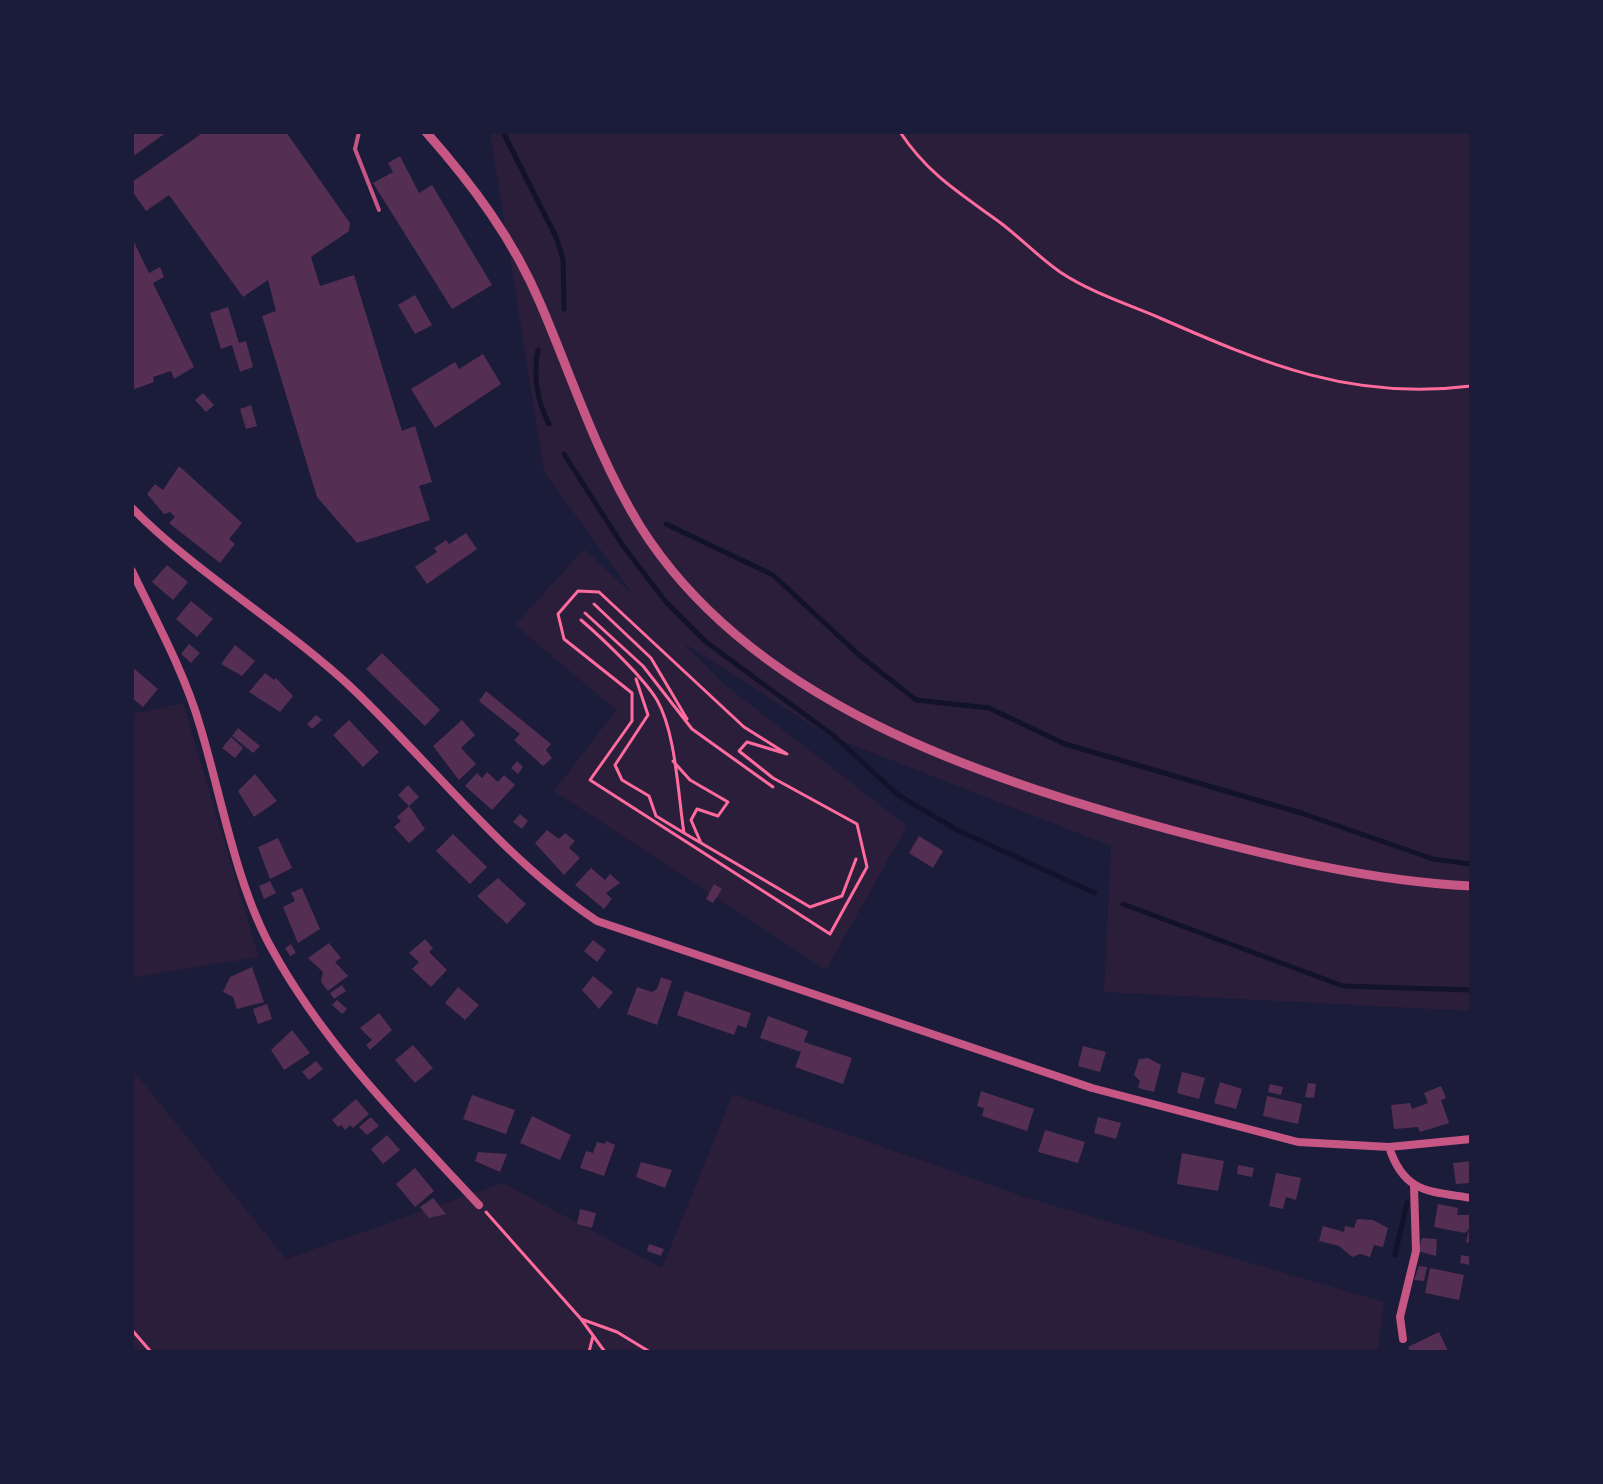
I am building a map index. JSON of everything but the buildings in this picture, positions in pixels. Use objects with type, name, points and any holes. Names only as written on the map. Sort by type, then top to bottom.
[{"type":"street","points":[[426,132],[484,202],[515,253],[540,302],[589,429],[642,528],[693,591],[733,630],[790,675],[909,740],[1099,810],[1280,859],[1375,876],[1471,886]]},
{"type":"street","points":[[133,511],[352,689],[464,805],[569,902],[597,921],[1092,1088],[1298,1142],[1389,1147],[1471,1139]]},
{"type":"street","points":[[132,571],[199,722],[244,877],[271,949],[305,1004],[359,1075],[479,1205]]},
{"type":"street","points":[[1389,1147],[1397,1171],[1414,1186],[1471,1198]]},
{"type":"street","points":[[1403,1339],[1400,1317],[1416,1251],[1414,1186]]},
{"type":"lane","points":[[359,132],[355,149],[379,210]]},
{"type":"path","points":[[900,132],[920,162],[939,178],[1061,272],[1093,289],[1264,364],[1299,374],[1411,390],[1471,386]]},
{"type":"path","points":[[578,591],[599,592],[744,727],[787,754],[747,742],[739,751],[773,778],[857,824],[867,867],[830,934],[590,780],[632,721],[632,693],[564,639],[558,614],[578,591]]},
{"type":"path","points":[[594,604],[651,658],[692,729]]},
{"type":"path","points":[[585,613],[643,666],[692,729],[773,787]]},
{"type":"path","points":[[581,620],[657,700],[672,760],[684,833]]},
{"type":"path","points":[[635,675],[648,715],[615,765],[622,780],[649,796],[656,816],[810,907],[842,896],[856,859]]},
{"type":"path","points":[[672,760],[690,780],[728,802],[718,816],[697,809],[691,820],[701,843]]},
{"type":"path","points":[[479,1205],[581,1319],[605,1352]]},
{"type":"path","points":[[581,1319],[617,1332],[650,1352]]},
{"type":"path","points":[[132,1330],[151,1352]]},
{"type":"path","points":[[589,1352],[593,1335]]},
{"type":"shaded area","points":[[490,132],[1471,132],[1471,1011],[1104,992],[1111,846],[827,735],[682,642],[724,684],[907,826],[826,970],[554,791],[616,710],[515,625],[584,549],[635,597],[544,472]]},
{"type":"shaded area","points":[[183,703],[259,957],[132,978],[132,714]]},
{"type":"shaded area","points":[[132,1069],[286,1259],[503,1183],[662,1268],[733,1094],[1028,1198],[1384,1302],[1378,1352],[132,1352]]},
{"type":"waterway","points":[[503,132],[556,237],[563,259],[564,309]]},
{"type":"waterway","points":[[538,350],[537,388],[549,424]]},
{"type":"waterway","points":[[564,454],[623,546],[666,602],[706,642],[834,736],[898,795],[957,830],[1095,893]]},
{"type":"waterway","points":[[666,524],[773,575],[859,655],[916,700],[989,708],[1065,744],[1301,813],[1433,859],[1471,864]]},
{"type":"waterway","points":[[1123,904],[1343,986],[1471,990]]},
{"type":"waterway","points":[[1395,1255],[1407,1203]]}]
